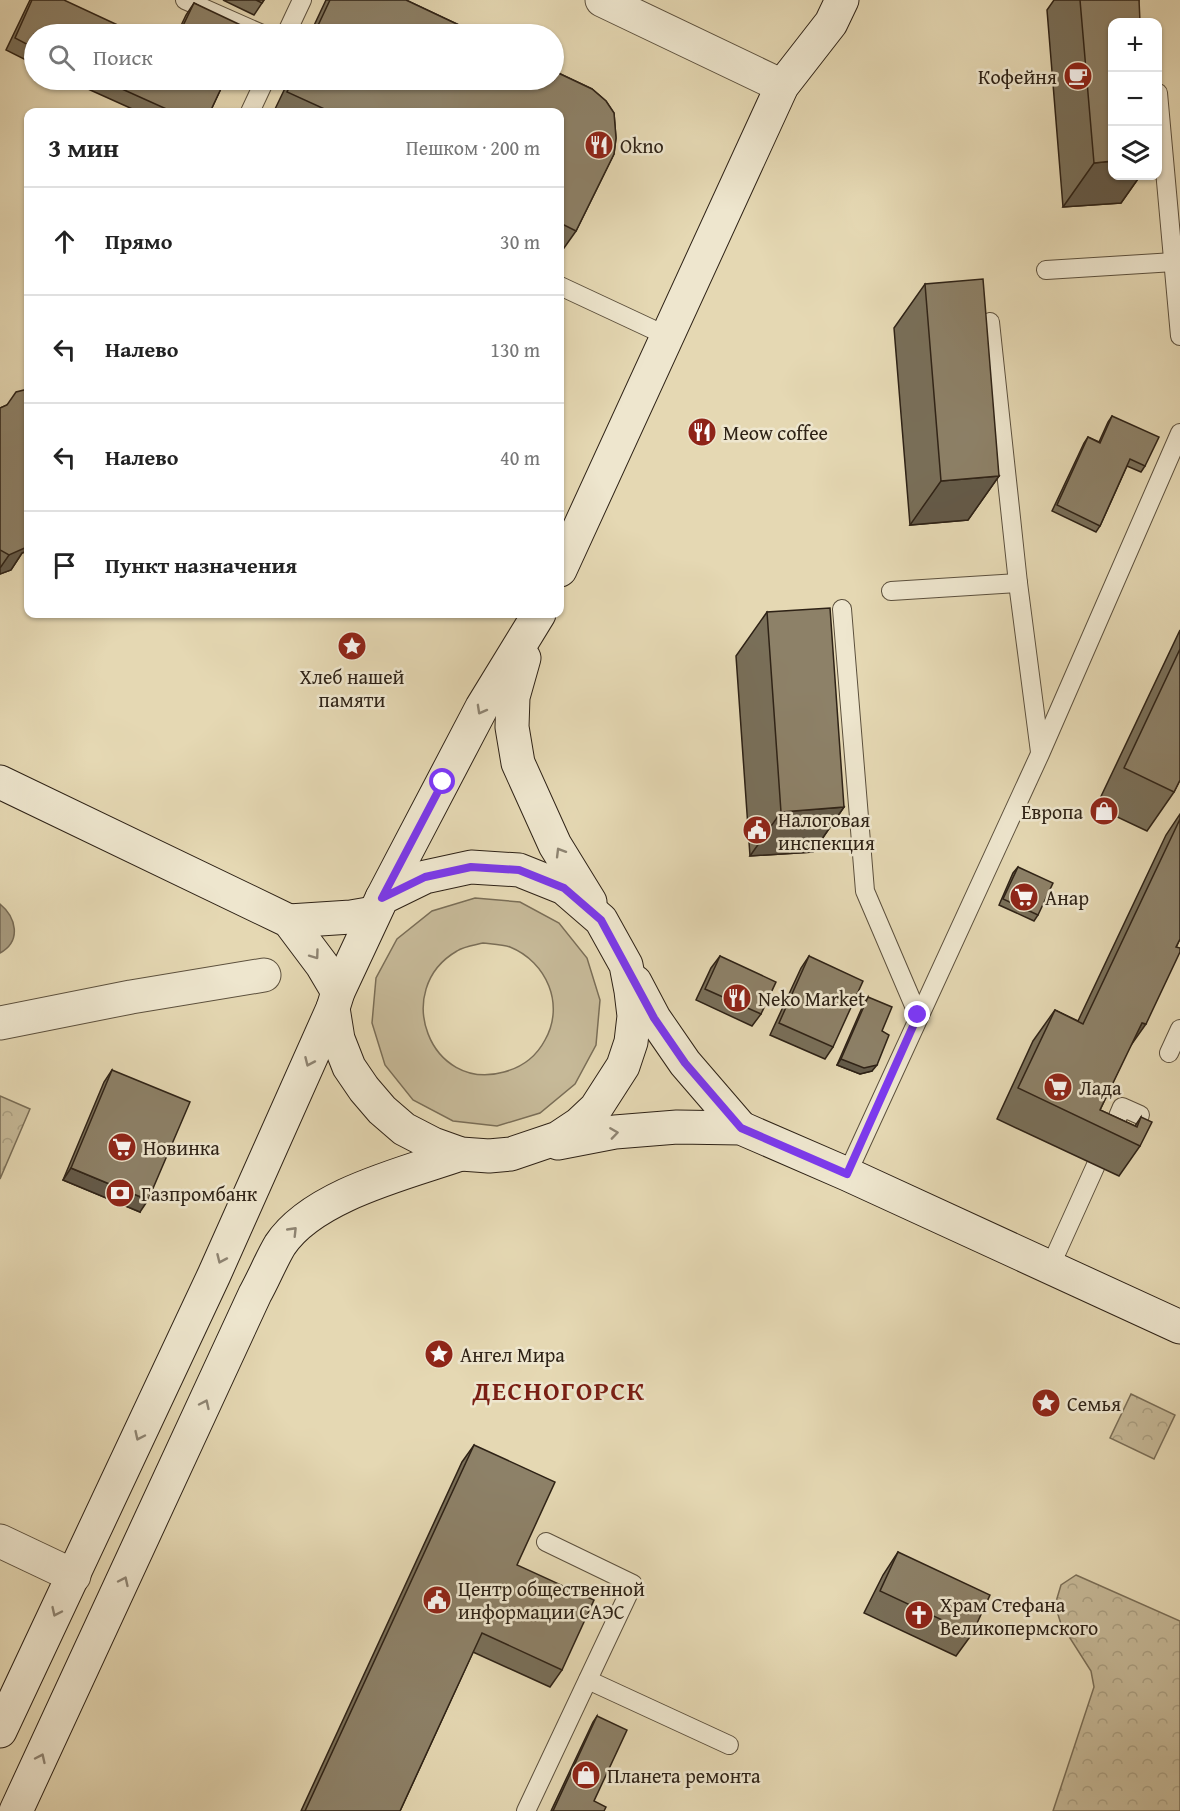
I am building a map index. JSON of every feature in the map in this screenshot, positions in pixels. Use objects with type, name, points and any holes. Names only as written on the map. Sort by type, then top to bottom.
[{"type":"street","points":[[602,0],[782,86]]},
{"type":"street","points":[[564,561],[782,86],[831,23],[842,0]]},
{"type":"street","points":[[0,1731],[214,1275],[378,905],[482,707],[536,619]]},
{"type":"street","points":[[536,619],[513,697],[512,728],[518,763],[555,845],[601,920],[654,1018],[685,1063],[741,1128]]},
{"type":"street","points":[[0,782],[289,921],[322,965],[336,1000],[338,1039],[349,1067],[364,1089],[382,1110],[404,1129],[433,1144],[461,1154],[489,1156],[511,1154],[535,1147],[558,1138],[579,1124],[596,1108],[623,1066],[630,1042],[634,1016],[632,991],[626,965]]},
{"type":"street","points":[[289,921],[351,917],[378,905],[425,877],[471,867],[519,870],[564,888],[601,920]]},
{"type":"street","points":[[0,1023],[131,997],[264,975]]},
{"type":"street","points":[[535,1147],[615,1132],[677,1127],[741,1128],[847,1174],[1180,1327]]},
{"type":"street","points":[[16,1811],[78,1682],[255,1294],[281,1244],[312,1213],[354,1192],[461,1154]]},
{"type":"street","points":[[0,1541],[74,1576]]},
{"type":"lane","points":[[184,0],[239,24]]},
{"type":"lane","points":[[291,24],[302,0]]},
{"type":"lane","points":[[252,108],[260,90]]},
{"type":"lane","points":[[1161,126],[1180,336]]},
{"type":"lane","points":[[1046,270],[1174,262]]},
{"type":"lane","points":[[564,288],[667,336]]},
{"type":"lane","points":[[990,322],[1018,583],[1040,754]]},
{"type":"lane","points":[[847,1174],[918,1015],[1040,754],[1180,433]]},
{"type":"lane","points":[[891,591],[1018,583]]},
{"type":"lane","points":[[842,609],[865,891],[918,1015]]},
{"type":"lane","points":[[1169,1053],[1180,1029]]},
{"type":"lane","points":[[1050,1267],[1122,1107],[1140,1115]]},
{"type":"lane","points":[[526,1811],[633,1584],[546,1542]]},
{"type":"lane","points":[[588,1680],[729,1745]]},
{"type":"green space","points":[[475,898],[520,902],[559,923],[587,958],[600,1000],[596,1045],[575,1084],[540,1113],[497,1126],[453,1121],[413,1100],[385,1065],[372,1023],[376,978],[397,939],[432,911]],"holes":[[[483,943],[510,947],[534,963],[549,986],[553,1013],[551,1027],[545,1040],[528,1061],[504,1072],[478,1074],[456,1067],[439,1053],[428,1034],[423,1012],[426,989],[437,968],[460,949]]]},
{"type":"green space","points":[[0,1096],[30,1109],[0,1179]]},
{"type":"green space","points":[[1131,1394],[1175,1415],[1154,1459],[1110,1438]]},
{"type":"green space","points":[[1076,1575],[1180,1621],[1180,1811],[1053,1811],[1094,1687],[1091,1671],[1061,1624],[1055,1605],[1061,1585]]},
{"type":"shaded area","points":[[0,904],[10,915],[14,936],[12,942],[0,953]]},
{"type":"building","points":[[32,0],[64,0],[116,24],[24,24],[24,43],[15,38]]},
{"type":"building","points":[[330,0],[406,0],[457,24],[319,24]]},
{"type":"building","points":[[1080,0],[1139,0],[1140,18],[1108,18],[1108,162],[1094,163]]},
{"type":"building","points":[[194,3],[238,24],[184,24]]},
{"type":"building","points":[[564,76],[592,89],[606,101],[614,113],[616,138],[614,154],[576,231],[564,225],[564,108],[322,108],[287,92],[288,90],[564,90]]},
{"type":"building","points":[[124,90],[220,90],[212,108],[164,108]]},
{"type":"building","points":[[983,279],[999,476],[941,481],[925,284]]},
{"type":"building","points":[[24,390],[24,548],[9,555],[0,550],[0,408],[7,405],[16,392]]},
{"type":"building","points":[[1112,416],[1159,437],[1145,466],[1130,459],[1100,526],[1057,505],[1088,437],[1100,443]]},
{"type":"building","points":[[830,608],[844,807],[781,812],[767,612]]},
{"type":"building","points":[[1180,649],[1180,780],[1174,792],[1124,768]]},
{"type":"building","points":[[1180,819],[1180,939],[1176,947],[1180,948],[1180,952],[1146,1024],[1142,1023],[1100,1110],[1137,1127],[1141,1117],[1152,1122],[1140,1146],[1018,1088],[1055,1010],[1083,1024]]},
{"type":"building","name":"Анар","points":[[1018,867],[1053,883],[1038,915],[1003,899]]},
{"type":"building","points":[[720,956],[776,982],[761,1014],[705,989]]},
{"type":"building","points":[[809,956],[863,981],[833,1047],[779,1023]]},
{"type":"building","points":[[868,997],[892,1007],[882,1031],[889,1035],[877,1065],[864,1068],[841,1059]]},
{"type":"building","name":"Новинка","points":[[112,1070],[190,1102],[148,1200],[71,1168]]},
{"type":"building","points":[[474,1445],[555,1482],[517,1565],[594,1600],[562,1670],[482,1633],[400,1811],[305,1811]]},
{"type":"building","points":[[898,1552],[990,1595],[972,1634],[880,1591]]},
{"type":"building","name":"Планета ремонта","points":[[597,1716],[627,1730],[594,1801],[606,1807],[604,1811],[553,1811]]},
{"type":"place","name":"Кофейня","points":[[1078,76]]},
{"type":"place","name":"Okno","points":[[599,145]]},
{"type":"place","name":"Meow coffee","points":[[702,432]]},
{"type":"place","name":"Хлеб нашей памяти","points":[[352,646]]},
{"type":"place","name":"Европа","points":[[1104,811]]},
{"type":"place","name":"Налоговая инспекция","points":[[757,830]]},
{"type":"place","name":"Анар","points":[[1024,897]]},
{"type":"place","name":"Neko Market","points":[[737,998]]},
{"type":"place","name":"Лада","points":[[1058,1087]]},
{"type":"place","name":"Новинка","points":[[122,1147]]},
{"type":"place","name":"Газпромбанк","points":[[120,1193]]},
{"type":"place","name":"Ангел Мира","points":[[439,1354]]},
{"type":"place","name":"Семья","points":[[1046,1403]]},
{"type":"place","name":"Центр общественной информации САЭС","points":[[437,1600]]},
{"type":"place","name":"Храм Стефана Великопермского","points":[[919,1615]]},
{"type":"place","name":"Планета ремонта","points":[[586,1775]]},
{"type":"district","name":"ДЕСНОГОРСК","points":[[559,1390]]},
{"type":"route","points":[[443,782],[382,898],[425,877],[471,867],[519,870],[564,888],[601,920],[654,1018],[685,1063],[741,1128],[847,1174],[918,1015]]}]
